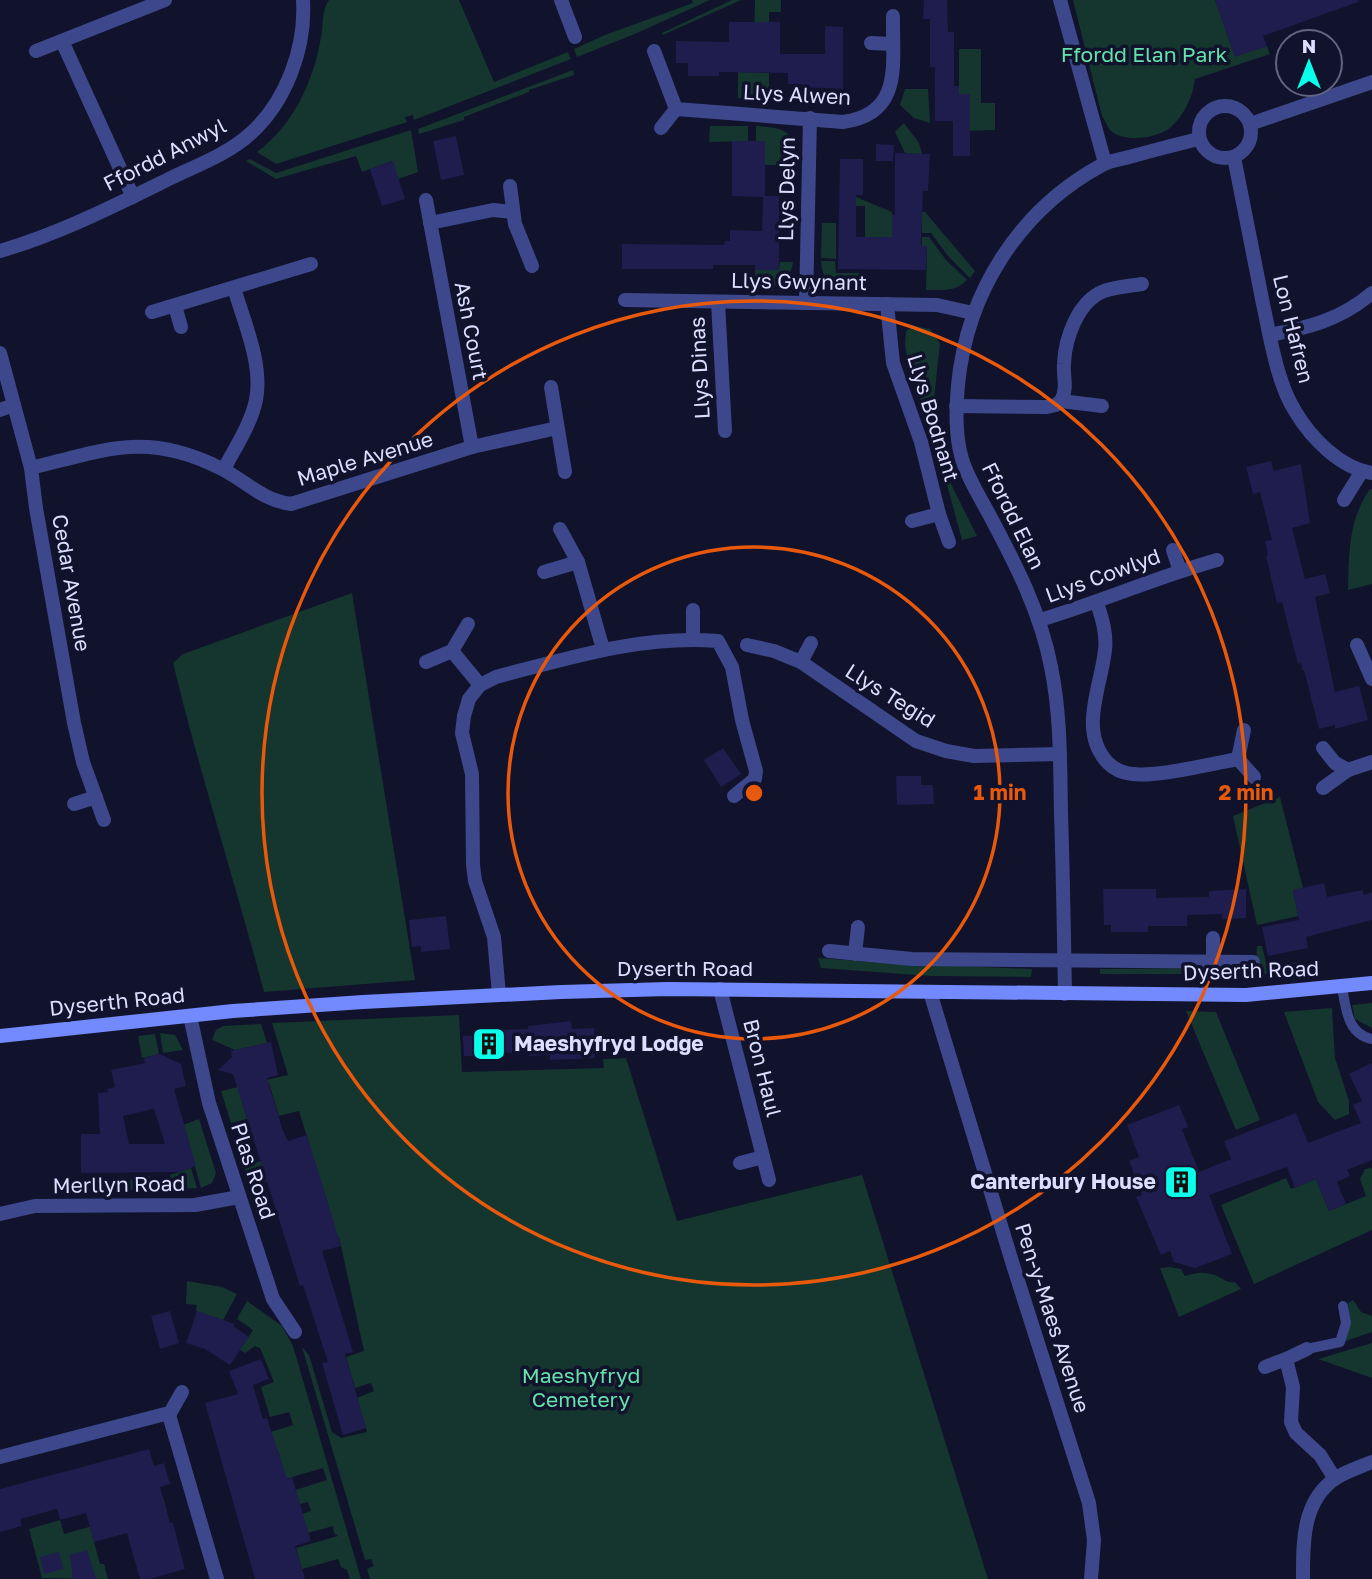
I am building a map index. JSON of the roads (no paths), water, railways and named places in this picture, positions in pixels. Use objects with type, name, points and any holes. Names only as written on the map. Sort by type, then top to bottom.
[{"type":"main road","name":"Dyserth Road","points":[[0,1036],[190,1016],[363,1002],[499,995],[720,989],[1247,995],[1372,983]]},
{"type":"street","points":[[36,51],[165,0]]},
{"type":"street","name":"Ffordd Anwyl","points":[[0,251],[133,197],[237,144],[264,119],[276,102],[295,63],[302,29],[303,0]]},
{"type":"street","points":[[561,0],[575,37]]},
{"type":"street","points":[[1060,0],[1105,163]]},
{"type":"street","name":"Llys Alwen","points":[[676,108],[844,122],[862,119],[880,106],[891,86],[893,16]]},
{"type":"street","points":[[62,41],[133,197]]},
{"type":"street","points":[[871,43],[892,44]]},
{"type":"street","points":[[654,51],[676,108],[661,128]]},
{"type":"street","points":[[1250,124],[1372,82]]},
{"type":"street","points":[[1226,106],[1240,111],[1250,124],[1247,147],[1234,157],[1225,159],[1209,153],[1199,139],[1200,123],[1204,116],[1218,107],[1226,106]]},
{"type":"street","name":"Llys Delyn","points":[[806,303],[810,118]]},
{"type":"street","name":"Ffordd Elan","points":[[1065,994],[1060,754],[1057,704],[1051,666],[1040,620],[961,457],[956,406],[961,357],[973,313],[995,267],[1025,226],[1060,191],[1105,163],[1199,139]]},
{"type":"street","name":"Lon Hafren","points":[[1234,157],[1270,335],[1283,384],[1294,411],[1336,458],[1367,472]]},
{"type":"street","points":[[510,186],[512,212],[519,237],[532,266]]},
{"type":"street","name":"Ash Court","points":[[426,200],[472,447]]},
{"type":"street","points":[[430,223],[493,210],[512,212]]},
{"type":"street","points":[[152,312],[311,264]]},
{"type":"street","points":[[956,406],[1056,405],[1061,401],[1066,388],[1063,368],[1065,351],[1084,306],[1094,296],[1106,291],[1142,284]]},
{"type":"street","points":[[223,469],[251,414],[257,390],[254,359],[234,288]]},
{"type":"street","points":[[1270,335],[1331,320],[1372,293]]},
{"type":"street","name":"Llys Gwynant","points":[[625,300],[937,305],[973,313]]},
{"type":"street","name":"Llys Dinas","points":[[718,302],[725,431]]},
{"type":"street","name":"Llys Bodnant","points":[[887,304],[893,363],[921,442],[949,542]]},
{"type":"street","points":[[174,306],[181,327]]},
{"type":"street","name":"Cedar Avenue","points":[[0,353],[7,407],[31,468],[74,723],[83,762],[104,820]]},
{"type":"street","points":[[551,387],[565,472]]},
{"type":"street","points":[[1061,401],[1102,406]]},
{"type":"street","name":"Maple Avenue","points":[[31,468],[117,447],[148,446],[195,456],[223,469],[268,499],[291,504],[472,447],[557,428]]},
{"type":"street","points":[[1345,500],[1367,472]]},
{"type":"street","points":[[912,521],[939,514]]},
{"type":"street","points":[[560,529],[578,562],[603,649]]},
{"type":"street","name":"Llys Cowlyd","points":[[1173,550],[1180,571]]},
{"type":"street","name":"Llys Cowlyd","points":[[1040,620],[1097,603],[1180,571],[1217,561]]},
{"type":"street","points":[[544,572],[578,562]]},
{"type":"street","points":[[1097,603],[1106,636],[1092,725],[1094,743],[1102,757],[1114,769],[1131,774],[1150,774],[1238,759]]},
{"type":"street","points":[[693,610],[693,639]]},
{"type":"street","points":[[426,662],[452,650],[468,625]]},
{"type":"street","points":[[499,995],[494,937],[475,881],[472,774],[462,733],[469,699],[480,685],[496,677],[603,649],[654,641],[718,641],[732,667],[741,720],[756,771],[755,779],[734,796]]},
{"type":"street","points":[[801,662],[811,643]]},
{"type":"street","name":"Llys Tegid","points":[[747,645],[774,650],[801,662],[916,741],[946,751],[974,756],[1060,754]]},
{"type":"street","points":[[1357,645],[1372,679]]},
{"type":"street","points":[[452,650],[480,685]]},
{"type":"street","points":[[1238,759],[1244,730]]},
{"type":"street","points":[[1323,748],[1335,763],[1348,770]]},
{"type":"street","points":[[1238,759],[1254,777]]},
{"type":"street","points":[[1323,789],[1348,770],[1372,762]]},
{"type":"street","points":[[74,804],[96,797]]},
{"type":"street","points":[[855,954],[858,927]]},
{"type":"street","points":[[1213,938],[1213,962]]},
{"type":"street","points":[[830,951],[912,959],[1253,962]]},
{"type":"street","name":"Bron Haul","points":[[720,989],[769,1181]]},
{"type":"street","name":"Pen-y-Maes Avenue","points":[[930,992],[1089,1503],[1094,1540],[1091,1579]]},
{"type":"street","name":"Plas Road","points":[[190,1016],[209,1103],[272,1299],[295,1332]]},
{"type":"street","points":[[740,1163],[763,1157]]},
{"type":"street","name":"Merllyn Road","points":[[0,1214],[35,1206],[208,1204],[239,1196]]},
{"type":"street","points":[[1265,1367],[1307,1349]]},
{"type":"street","points":[[1286,1359],[1293,1387],[1291,1422],[1296,1433],[1320,1455],[1335,1479]]},
{"type":"street","points":[[182,1392],[169,1415],[217,1579]]},
{"type":"street","points":[[0,1457],[169,1415]]},
{"type":"street","points":[[1303,1579],[1306,1519],[1316,1499],[1335,1479],[1372,1462]]},
{"type":"lane","points":[[1342,987],[1353,1029],[1363,1037],[1372,1039]]},
{"type":"lane","points":[[1307,1349],[1340,1342],[1346,1323],[1343,1306]]},
{"type":"place","name":"Maeshyfryd Lodge","points":[[489,1044]]},
{"type":"place","name":"Canterbury House","points":[[1181,1182]]},
{"type":"park label","name":"Ffordd Elan Park","points":[[1144,55]]},
{"type":"park label","name":"Maeshyfryd Cemetery","points":[[581,1388]]}]
